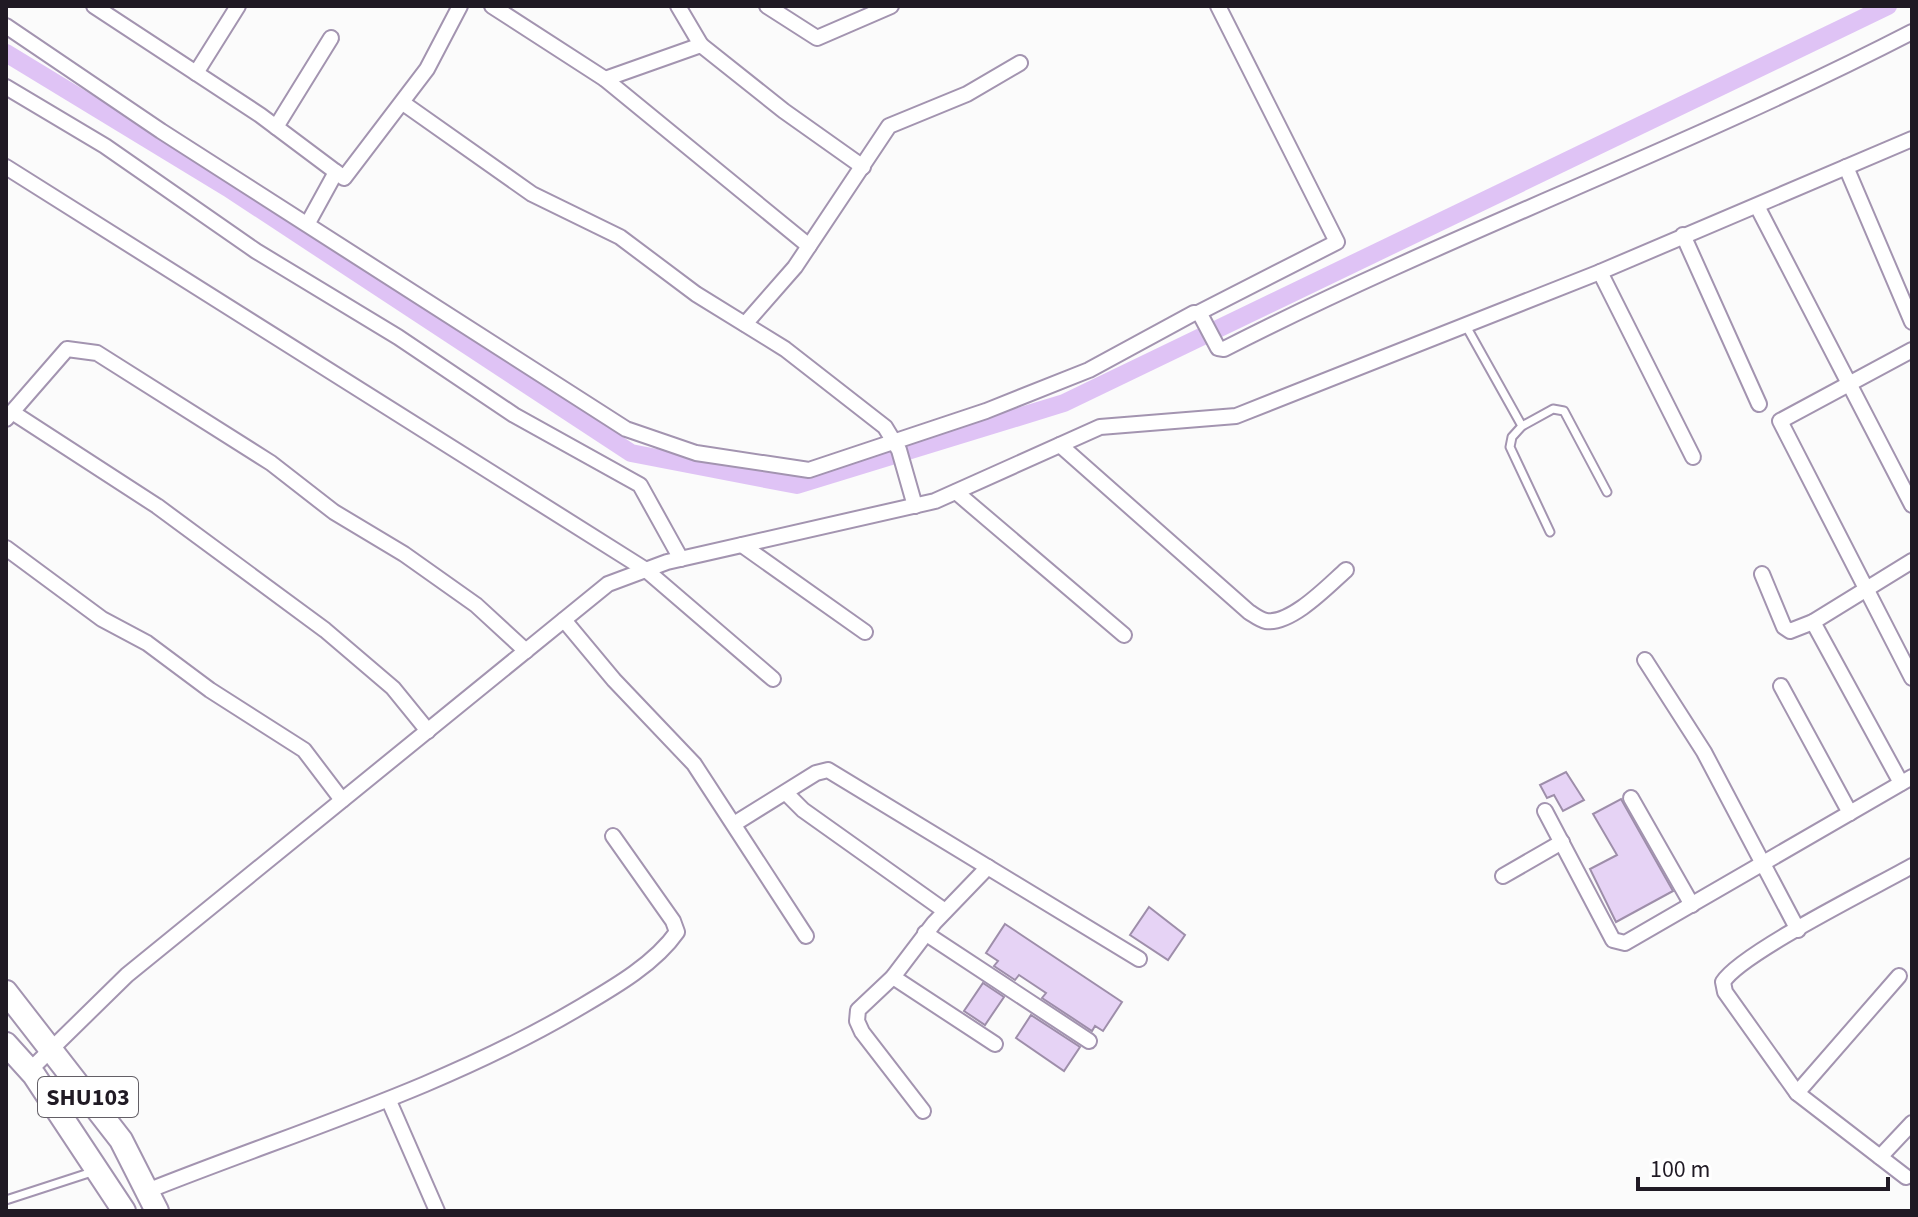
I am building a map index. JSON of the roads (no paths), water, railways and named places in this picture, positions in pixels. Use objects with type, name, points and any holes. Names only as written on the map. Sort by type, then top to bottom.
[{"type":"main road","name":"SHU103","points":[[6,992],[116,1133],[152,1201]]},
{"type":"main road","name":"SHU103","points":[[6,1044],[30,1070],[124,1211]]},
{"type":"main road","points":[[95,1164],[116,1133]]},
{"type":"street","points":[[94,6],[276,127],[344,178],[427,69],[460,6]]},
{"type":"street","points":[[196,73],[238,6]]},
{"type":"street","points":[[492,6],[605,79],[809,246]]},
{"type":"street","points":[[678,6],[701,45],[784,111],[863,167]]},
{"type":"street","points":[[767,6],[817,38],[891,6]]},
{"type":"street","points":[[6,26],[161,131],[626,429],[696,453],[809,470],[899,451],[986,411],[1089,370],[1202,319],[1337,242],[1218,6]]},
{"type":"street","points":[[1202,319],[1213,343],[1224,349],[1327,297],[1803,87],[1912,32]]},
{"type":"street","points":[[276,127],[331,38]]},
{"type":"street","points":[[605,79],[701,45]]},
{"type":"street","points":[[745,324],[809,246],[889,126],[967,94],[1020,63]]},
{"type":"street","points":[[6,87],[105,146],[256,251],[398,337],[514,415],[640,485],[681,559]]},
{"type":"street","points":[[403,103],[532,194],[620,237],[696,294],[798,358],[885,427],[899,451],[915,506]]},
{"type":"street","points":[[30,1070],[127,975],[608,584],[681,559],[915,506],[956,492],[1100,427],[1236,416],[1600,272],[1912,139]]},
{"type":"street","points":[[6,167],[646,570],[773,679]]},
{"type":"street","points":[[1846,167],[1912,322]]},
{"type":"street","points":[[308,223],[336,172]]},
{"type":"street","points":[[1757,206],[1912,505]]},
{"type":"street","points":[[1683,235],[1759,404]]},
{"type":"street","points":[[1600,272],[1693,457]]},
{"type":"street","points":[[428,731],[393,688],[325,630],[157,506],[9,415],[67,349],[97,353],[271,463],[334,512],[404,554],[476,605],[526,651]]},
{"type":"street","points":[[1912,350],[1780,421],[1912,678]]},
{"type":"street","points":[[1060,445],[1249,612],[1264,621],[1277,620],[1304,607],[1346,570]]},
{"type":"street","points":[[956,492],[1124,635]]},
{"type":"street","points":[[742,545],[865,632]]},
{"type":"street","points":[[6,548],[102,619],[147,643],[210,690],[304,750],[342,800]]},
{"type":"street","points":[[1762,574],[1784,627],[1798,629],[1912,561]]},
{"type":"street","points":[[564,620],[614,680],[694,764],[806,936]]},
{"type":"street","points":[[1545,811],[1613,940],[1619,943],[1762,867],[1907,780],[1813,622]]},
{"type":"street","points":[[1645,660],[1704,752],[1762,867],[1798,930]]},
{"type":"street","points":[[1781,686],[1850,813]]},
{"type":"street","points":[[734,824],[787,794],[816,773],[828,770],[1139,959]]},
{"type":"street","points":[[787,794],[803,810],[945,911]]},
{"type":"street","points":[[1631,798],[1692,905]]},
{"type":"street","points":[[152,1201],[435,1083],[542,1030],[614,988],[677,932],[673,921],[613,836]]},
{"type":"street","points":[[1503,876],[1562,842]]},
{"type":"street","points":[[1906,1177],[1797,1093],[1725,992],[1723,982],[1729,972],[1912,866]]},
{"type":"street","points":[[923,1111],[857,1021],[858,1010],[893,977],[925,933],[988,867]]},
{"type":"street","points":[[925,933],[1089,1041]]},
{"type":"street","points":[[1797,1093],[1899,976]]},
{"type":"street","points":[[893,977],[995,1044]]},
{"type":"street","points":[[389,1101],[437,1211]]},
{"type":"street","points":[[1880,1157],[1912,1123]]},
{"type":"lane","points":[[1465,324],[1522,426]]},
{"type":"lane","points":[[1550,532],[1510,447],[1512,437],[1522,426],[1553,409],[1564,411],[1607,492]]},
{"type":"lane","points":[[6,1200],[95,1164]]},
{"type":"waterway","points":[[6,53],[228,188],[631,453],[797,485],[1064,403],[1888,6]]}]
